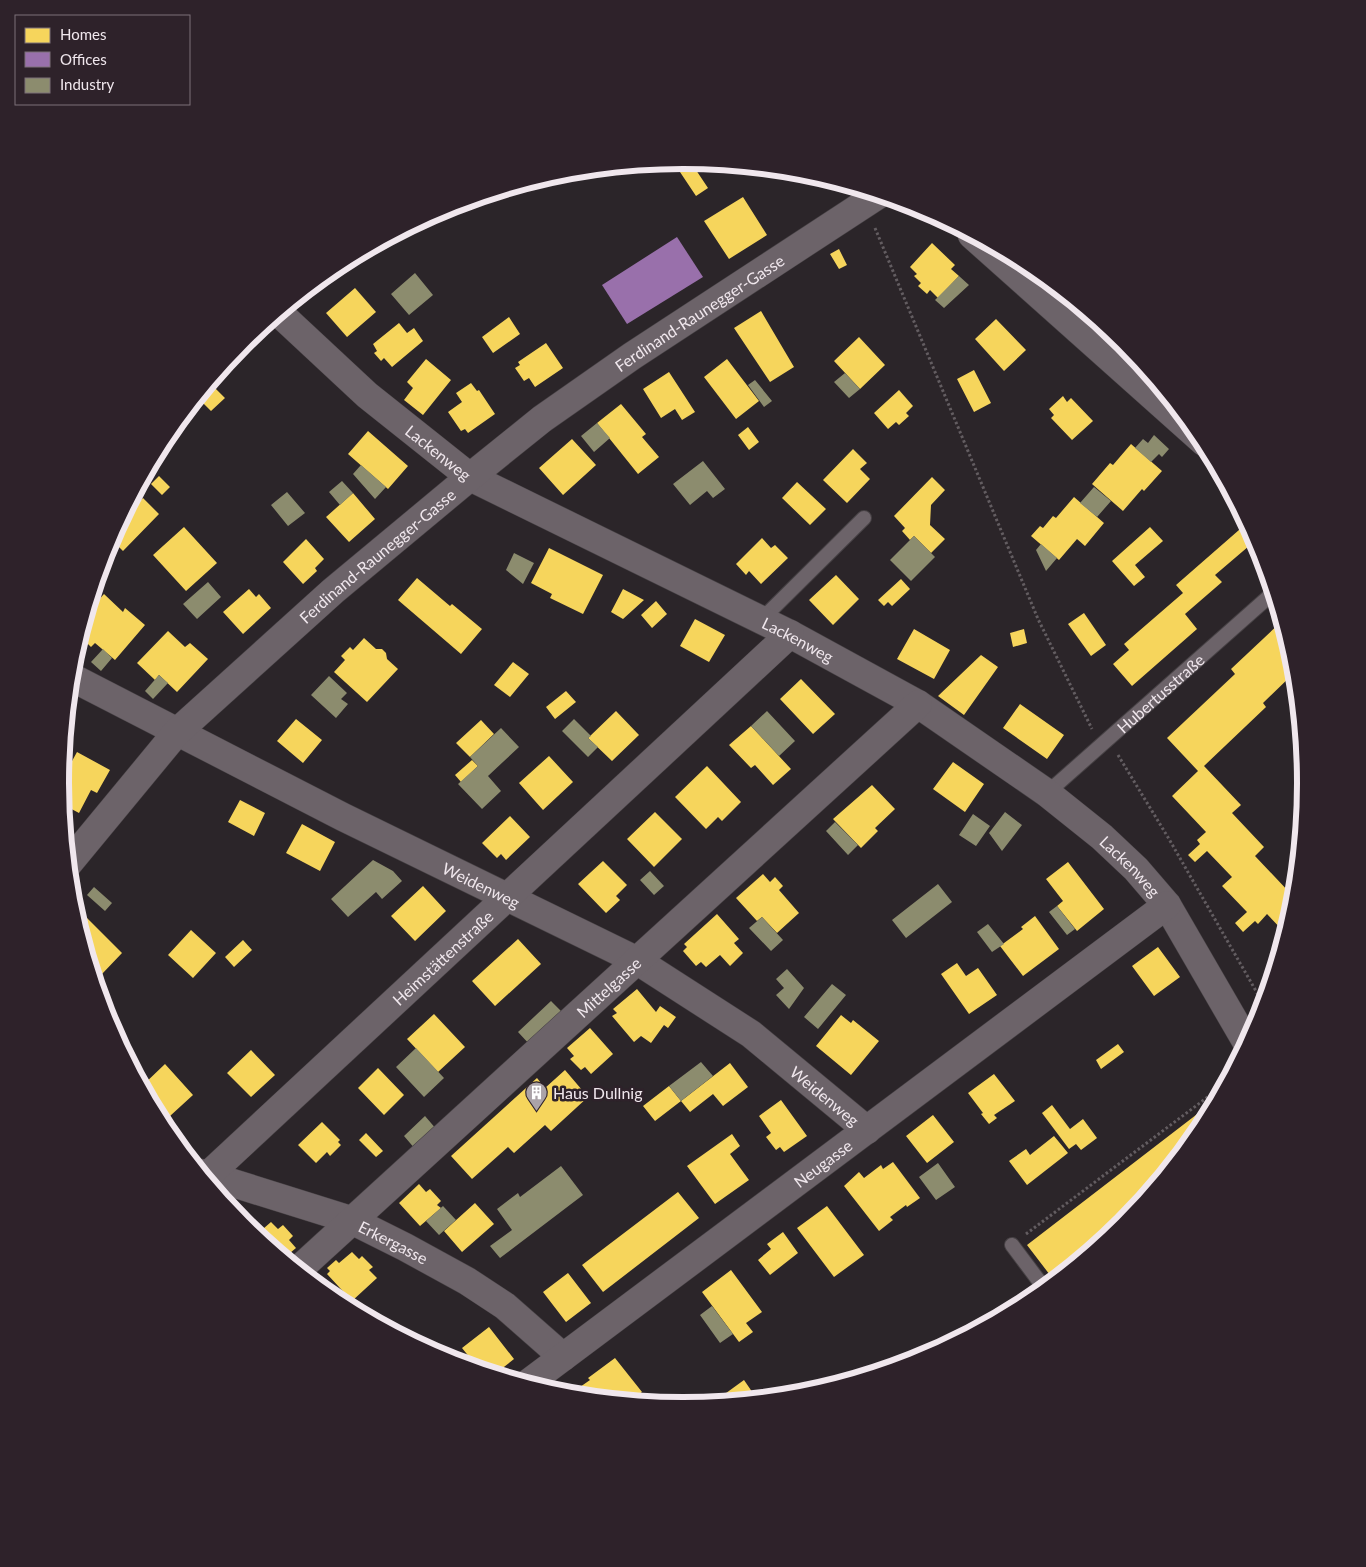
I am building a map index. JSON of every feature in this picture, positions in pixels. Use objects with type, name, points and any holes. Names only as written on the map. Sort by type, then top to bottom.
[{"type":"street","name":"Ferdinand-Raunegger-Gasse","points":[[73,858],[177,732],[333,591],[470,477],[542,419],[632,356],[871,199]]},
{"type":"street","points":[[993,254],[1174,415]]},
{"type":"street","name":"Lackenweg","points":[[284,317],[367,394],[470,477],[790,634],[918,704],[1047,793],[1109,843],[1136,869],[1166,906],[1244,1032]]},
{"type":"street","name":"Heimstättenstraße","points":[[208,1172],[790,634]]},
{"type":"street","name":"Weidenweg","points":[[78,681],[343,817],[636,960],[751,1034],[868,1130]]},
{"type":"street","name":"Mittelgasse","points":[[303,1266],[918,704]]},
{"type":"street","name":"Neugasse","points":[[533,1379],[1166,906]]},
{"type":"street","name":"Erkergasse","points":[[213,1179],[351,1220],[405,1247],[467,1281],[505,1306],[563,1356]]},
{"type":"lane","points":[[761,620],[864,518]]},
{"type":"lane","name":"Hubertusstraße","points":[[1047,793],[1268,597]]},
{"type":"lane","points":[[1012,1245],[1041,1282]]},
{"type":"path","points":[[871,199],[1038,619],[1104,742],[1169,839],[1259,996]]},
{"type":"path","points":[[1012,1245],[1214,1093]]},
{"type":"building: Homes","points":[[684,169],[696,170],[708,188],[696,196],[680,172]]},
{"type":"building: Homes","points":[[743,197],[767,235],[729,259],[704,221]]},
{"type":"building: Homes","points":[[932,243],[955,265],[951,269],[959,276],[938,298],[930,290],[927,294],[918,286],[921,283],[914,276],[917,274],[910,267]]},
{"type":"building: Homes","points":[[839,249],[847,265],[839,269],[830,254]]},
{"type":"building: Homes","points":[[355,288],[376,312],[347,337],[326,313]]},
{"type":"building: Homes","points":[[761,311],[794,367],[770,382],[734,328]]},
{"type":"building: Homes","points":[[509,317],[520,334],[493,353],[482,337]]},
{"type":"building: Homes","points":[[996,319],[1026,350],[1004,371],[975,339]]},
{"type":"building: Homes","points":[[399,323],[407,333],[414,328],[423,341],[392,367],[384,358],[381,361],[374,353],[377,351],[373,344]]},
{"type":"building: Homes","points":[[859,337],[885,365],[860,389],[834,361]]},
{"type":"building: Homes","points":[[546,343],[563,368],[535,387],[529,378],[524,381],[515,368],[520,365],[518,362]]},
{"type":"building: Homes","points":[[426,359],[451,380],[423,415],[404,400],[413,388],[407,382]]},
{"type":"building: Homes","points":[[727,359],[759,401],[736,419],[704,377]]},
{"type":"building: Homes","points":[[974,370],[991,403],[974,412],[957,379]]},
{"type":"building: Homes","points":[[669,372],[695,412],[682,420],[675,409],[661,418],[643,389]]},
{"type":"building: Homes","points":[[471,383],[477,391],[479,390],[495,414],[468,433],[465,429],[461,431],[448,412],[462,402],[456,393]]},
{"type":"building: Homes","points":[[214,387],[225,398],[211,411],[202,402]]},
{"type":"building: Homes","points":[[899,390],[913,406],[906,413],[909,416],[899,425],[896,422],[888,429],[874,413]]},
{"type":"building: Homes","points":[[1063,396],[1067,402],[1071,398],[1093,421],[1072,440],[1051,418],[1054,415],[1049,409]]},
{"type":"building: Homes","points":[[621,404],[646,434],[642,437],[659,457],[638,474],[597,423]]},
{"type":"building: Homes","points":[[748,427],[759,442],[749,450],[738,435]]},
{"type":"building: Homes","points":[[368,431],[408,466],[388,489],[348,454]]},
{"type":"building: Homes","points":[[572,439],[596,465],[563,495],[539,468]]},
{"type":"building: Homes","points":[[1131,444],[1162,471],[1144,491],[1142,489],[1123,511],[1092,484],[1110,463],[1113,465]]},
{"type":"building: Homes","points":[[853,449],[867,463],[860,469],[870,479],[847,503],[823,480]]},
{"type":"building: Homes","points":[[159,476],[170,487],[162,495],[151,484]]},
{"type":"building: Homes","points":[[932,477],[945,490],[931,505],[930,525],[945,539],[931,553],[914,536],[910,540],[902,531],[905,528],[894,516]]},
{"type":"building: Homes","points":[[797,482],[826,509],[810,525],[782,498]]},
{"type":"building: Homes","points":[[353,493],[375,519],[349,542],[326,517]]},
{"type":"building: Homes","points":[[1074,497],[1104,523],[1085,546],[1077,539],[1059,560],[1031,536],[1040,526],[1043,528],[1053,516],[1056,518]]},
{"type":"building: Homes","points":[[143,498],[159,514],[123,551],[117,545],[135,506]]},
{"type":"building: Homes","points":[[184,527],[217,563],[186,591],[153,555]]},
{"type":"building: Homes","points":[[1150,527],[1163,541],[1135,565],[1145,577],[1134,586],[1112,561]]},
{"type":"building: Homes","points":[[1241,528],[1249,546],[1215,575],[1222,582],[1185,614],[1197,629],[1132,686],[1113,664],[1129,650],[1124,644],[1183,593],[1176,585]]},
{"type":"building: Homes","points":[[762,538],[771,548],[775,545],[788,558],[761,584],[749,571],[746,575],[736,564]]},
{"type":"building: Homes","points":[[306,539],[324,559],[315,568],[317,571],[303,584],[283,562]]},
{"type":"building: Homes","points":[[549,548],[603,575],[583,614],[550,598],[552,594],[531,583]]},
{"type":"building: Homes","points":[[836,575],[859,599],[833,625],[809,600]]},
{"type":"building: Homes","points":[[417,578],[450,606],[452,604],[482,629],[461,654],[398,600]]},
{"type":"building: Homes","points":[[901,579],[910,589],[892,606],[888,602],[884,606],[878,600]]},
{"type":"building: Homes","points":[[249,589],[256,597],[259,594],[271,608],[243,634],[223,612]]},
{"type":"building: Homes","points":[[623,589],[644,600],[623,619],[611,612]]},
{"type":"building: Homes","points":[[104,594],[123,612],[125,608],[145,625],[115,660],[95,643],[91,647],[86,642],[96,603]]},
{"type":"building: Homes","points":[[656,601],[667,614],[652,628],[641,615]]},
{"type":"building: Homes","points":[[1084,613],[1106,645],[1091,656],[1068,624]]},
{"type":"building: Homes","points":[[695,619],[725,635],[709,662],[680,646]]},
{"type":"building: Homes","points":[[1276,626],[1288,679],[1263,703],[1266,707],[1204,766],[1241,805],[1232,813],[1264,847],[1255,856],[1287,890],[1279,927],[1267,914],[1258,924],[1255,921],[1243,932],[1235,923],[1247,912],[1222,886],[1232,877],[1207,851],[1195,862],[1188,855],[1200,844],[1197,840],[1206,832],[1172,796],[1198,771],[1167,738],[1235,674],[1231,669]]},
{"type":"building: Homes","points":[[914,629],[950,650],[934,679],[897,659]]},
{"type":"building: Homes","points":[[1024,629],[1027,643],[1013,647],[1010,633]]},
{"type":"building: Homes","points":[[168,631],[185,647],[190,643],[208,659],[177,692],[159,675],[155,680],[137,663]]},
{"type":"building: Homes","points":[[364,638],[376,649],[382,649],[386,653],[387,659],[398,669],[367,702],[334,672],[345,660],[341,656],[350,647],[353,650]]},
{"type":"building: Homes","points":[[981,655],[998,667],[964,715],[938,696]]},
{"type":"building: Homes","points":[[513,662],[529,674],[510,697],[494,685]]},
{"type":"building: Homes","points":[[801,679],[835,714],[813,734],[780,699]]},
{"type":"building: Homes","points":[[566,691],[576,702],[555,719],[546,707]]},
{"type":"building: Homes","points":[[1020,704],[1064,735],[1047,759],[1003,728]]},
{"type":"building: Homes","points":[[616,711],[639,735],[612,761],[588,738]]},
{"type":"building: Homes","points":[[296,719],[322,740],[303,763],[277,741]]},
{"type":"building: Homes","points":[[481,720],[494,734],[470,757],[456,743]]},
{"type":"building: Homes","points":[[751,726],[791,769],[773,785],[755,765],[751,768],[729,745]]},
{"type":"building: Homes","points":[[77,752],[110,770],[97,793],[91,790],[79,813],[70,808],[69,766]]},
{"type":"building: Homes","points":[[549,756],[573,782],[543,810],[519,783]]},
{"type":"building: Homes","points":[[472,760],[478,766],[461,782],[455,775]]},
{"type":"building: Homes","points":[[953,762],[984,784],[965,812],[933,789]]},
{"type":"building: Homes","points":[[707,766],[741,802],[722,821],[718,817],[706,829],[675,797]]},
{"type":"building: Homes","points":[[872,785],[895,809],[875,828],[878,831],[861,848],[833,819]]},
{"type":"building: Homes","points":[[240,800],[265,813],[254,836],[228,822]]},
{"type":"building: Homes","points":[[655,812],[682,839],[654,867],[627,839]]},
{"type":"building: Homes","points":[[510,816],[530,837],[506,860],[501,854],[497,858],[482,843]]},
{"type":"building: Homes","points":[[302,824],[335,842],[320,871],[286,853]]},
{"type":"building: Homes","points":[[603,861],[627,885],[616,896],[620,900],[606,913],[578,884]]},
{"type":"building: Homes","points":[[1068,862],[1104,909],[1077,931],[1057,906],[1063,901],[1046,879]]},
{"type":"building: Homes","points":[[763,874],[770,882],[775,877],[783,886],[779,890],[799,913],[777,933],[762,917],[757,921],[736,898]]},
{"type":"building: Homes","points":[[423,886],[446,911],[415,941],[391,916]]},
{"type":"building: Homes","points":[[717,914],[739,939],[734,943],[743,953],[730,966],[720,955],[706,967],[701,962],[696,966],[683,951],[687,947],[684,944]]},
{"type":"building: Homes","points":[[84,915],[122,953],[102,974],[98,970]]},
{"type":"building: Homes","points":[[1035,916],[1059,949],[1023,976],[1000,946],[1023,929],[1021,927]]},
{"type":"building: Homes","points":[[191,930],[216,953],[193,978],[168,955]]},
{"type":"building: Homes","points":[[518,939],[541,964],[495,1006],[472,981]]},
{"type":"building: Homes","points":[[243,940],[252,950],[234,967],[225,957]]},
{"type":"building: Homes","points":[[1158,947],[1180,977],[1154,996],[1132,966]]},
{"type":"building: Homes","points":[[957,963],[966,976],[978,968],[997,995],[969,1014],[941,974]]},
{"type":"building: Homes","points":[[637,989],[656,1012],[660,1006],[676,1017],[668,1028],[664,1025],[651,1043],[641,1036],[634,1042],[612,1016],[617,1013],[613,1009]]},
{"type":"building: Homes","points":[[434,1014],[465,1047],[438,1072],[407,1039]]},
{"type":"building: Homes","points":[[841,1015],[851,1023],[853,1020],[879,1041],[851,1075],[816,1046]]},
{"type":"building: Homes","points":[[590,1028],[613,1054],[591,1074],[585,1067],[581,1070],[570,1059],[574,1056],[567,1048]]},
{"type":"building: Homes","points":[[1118,1044],[1124,1052],[1101,1069],[1096,1060]]},
{"type":"building: Homes","points":[[251,1050],[275,1075],[251,1097],[227,1073]]},
{"type":"building: Homes","points":[[730,1063],[748,1087],[723,1106],[713,1094],[690,1112],[681,1101]]},
{"type":"building: Homes","points":[[165,1064],[193,1095],[170,1116],[159,1105],[146,1082]]},
{"type":"building: Homes","points":[[378,1068],[404,1095],[384,1115],[358,1088]]},
{"type":"building: Homes","name":"Haus Dullnig","points":[[565,1070],[588,1097],[551,1131],[545,1125],[514,1153],[508,1147],[472,1179],[451,1156],[537,1078],[545,1088]]},
{"type":"building: Homes","points":[[994,1074],[1015,1101],[994,1115],[997,1118],[989,1124],[968,1093]]},
{"type":"building: Homes","points":[[669,1086],[681,1101],[655,1121],[643,1106]]},
{"type":"building: Homes","points":[[781,1100],[807,1136],[784,1152],[780,1147],[776,1150],[766,1137],[771,1133],[759,1116]]},
{"type":"building: Homes","points":[[1052,1105],[1070,1129],[1083,1119],[1097,1138],[1081,1150],[1076,1144],[1069,1149],[1042,1113]]},
{"type":"building: Homes","points":[[1204,1109],[1194,1125],[1145,1189],[1117,1218],[1057,1271],[1050,1276],[1027,1245]]},
{"type":"building: Homes","points":[[933,1115],[954,1142],[927,1163],[906,1136]]},
{"type":"building: Homes","points":[[322,1122],[340,1140],[338,1142],[341,1145],[330,1156],[327,1152],[316,1163],[298,1145]]},
{"type":"building: Homes","points":[[366,1133],[383,1151],[376,1157],[359,1140]]},
{"type":"building: Homes","points":[[732,1134],[740,1146],[730,1154],[749,1180],[715,1204],[687,1166]]},
{"type":"building: Homes","points":[[1054,1136],[1068,1153],[1027,1185],[1009,1161],[1026,1149],[1030,1155]]},
{"type":"building: Homes","points":[[893,1162],[920,1198],[907,1207],[906,1205],[890,1217],[893,1220],[879,1231],[844,1186],[859,1172],[864,1178],[881,1165],[883,1169]]},
{"type":"building: Homes","points":[[419,1184],[426,1192],[430,1189],[441,1201],[437,1205],[441,1208],[420,1226],[399,1203]]},
{"type":"building: Homes","points":[[678,1192],[699,1218],[603,1292],[582,1265]]},
{"type":"building: Homes","points":[[475,1203],[494,1224],[462,1252],[444,1231]]},
{"type":"building: Homes","points":[[827,1206],[864,1255],[834,1277],[797,1228]]},
{"type":"building: Homes","points":[[271,1222],[278,1229],[283,1225],[293,1236],[289,1240],[296,1248],[289,1254],[262,1230]]},
{"type":"building: Homes","points":[[783,1232],[798,1253],[770,1275],[758,1260],[771,1249],[767,1244]]},
{"type":"building: Homes","points":[[352,1252],[359,1259],[362,1256],[373,1267],[369,1270],[377,1278],[353,1301],[327,1274],[330,1271],[327,1268],[336,1260],[339,1263]]},
{"type":"building: Homes","points":[[731,1270],[762,1312],[746,1323],[753,1332],[739,1342],[702,1292]]},
{"type":"building: Homes","points":[[568,1273],[591,1303],[566,1322],[543,1292]]},
{"type":"building: Homes","points":[[489,1327],[514,1359],[501,1370],[471,1360],[462,1348]]},
{"type":"building: Homes","points":[[615,1358],[642,1392],[637,1395],[581,1389],[580,1387],[590,1380],[588,1378]]},
{"type":"building: Homes","points":[[744,1380],[753,1393],[723,1396]]},
{"type":"building: Offices","points":[[677,237],[703,277],[627,324],[602,285]]},
{"type":"building: Industry","points":[[415,273],[433,295],[409,315],[391,294]]},
{"type":"building: Industry","points":[[959,276],[969,285],[944,308],[935,300]]},
{"type":"building: Industry","points":[[845,373],[860,389],[849,398],[834,382]]},
{"type":"building: Industry","points":[[755,380],[772,401],[764,407],[748,385]]},
{"type":"building: Industry","points":[[597,423],[610,438],[594,452],[581,436]]},
{"type":"building: Industry","points":[[1154,435],[1169,449],[1162,457],[1159,454],[1151,462],[1135,448],[1143,439],[1148,443]]},
{"type":"building: Industry","points":[[703,461],[725,489],[713,498],[707,491],[690,505],[673,484]]},
{"type":"building: Industry","points":[[361,465],[386,487],[375,499],[353,474]]},
{"type":"building: Industry","points":[[342,481],[353,493],[340,505],[329,492]]},
{"type":"building: Industry","points":[[1094,487],[1111,501],[1097,517],[1080,503]]},
{"type":"building: Industry","points":[[287,492],[305,513],[288,526],[271,505]]},
{"type":"building: Industry","points":[[914,536],[935,557],[911,581],[890,560]]},
{"type":"building: Industry","points":[[1041,544],[1057,558],[1046,571],[1036,550]]},
{"type":"building: Industry","points":[[514,553],[534,563],[523,584],[506,570]]},
{"type":"building: Industry","points":[[208,582],[221,597],[197,619],[183,604]]},
{"type":"building: Industry","points":[[103,649],[112,658],[101,671],[91,662]]},
{"type":"building: Industry","points":[[159,675],[168,683],[153,699],[145,691]]},
{"type":"building: Industry","points":[[329,676],[347,693],[341,699],[348,704],[336,718],[311,695]]},
{"type":"building: Industry","points":[[767,711],[795,741],[779,756],[751,726]]},
{"type":"building: Industry","points":[[574,719],[591,736],[588,738],[598,747],[588,757],[562,731]]},
{"type":"building: Industry","points":[[501,728],[519,747],[488,776],[501,791],[482,809],[458,784],[478,766],[470,757]]},
{"type":"building: Industry","points":[[1005,812],[1022,825],[1002,851],[989,833]]},
{"type":"building: Industry","points":[[973,814],[990,826],[976,846],[959,835]]},
{"type":"building: Industry","points":[[835,822],[858,845],[848,855],[826,831]]},
{"type":"building: Industry","points":[[373,860],[393,871],[402,881],[382,899],[376,892],[348,917],[331,899]]},
{"type":"building: Industry","points":[[650,871],[664,886],[654,895],[640,880]]},
{"type":"building: Industry","points":[[938,884],[952,902],[906,938],[892,920]]},
{"type":"building: Industry","points":[[94,887],[112,903],[105,911],[87,895]]},
{"type":"building: Industry","points":[[1057,906],[1075,929],[1067,935],[1049,912]]},
{"type":"building: Industry","points":[[762,917],[783,940],[771,951],[749,928]]},
{"type":"building: Industry","points":[[988,924],[1004,944],[992,952],[977,932]]},
{"type":"building: Industry","points":[[787,969],[804,988],[789,1009],[776,995],[784,988],[776,979]]},
{"type":"building: Industry","points":[[832,984],[846,995],[818,1029],[804,1017]]},
{"type":"building: Industry","points":[[551,1001],[565,1015],[531,1046],[518,1032]]},
{"type":"building: Industry","points":[[416,1048],[444,1078],[424,1097],[396,1067]]},
{"type":"building: Industry","points":[[701,1062],[713,1076],[681,1101],[669,1086]]},
{"type":"building: Industry","points":[[425,1116],[437,1130],[416,1150],[404,1136]]},
{"type":"building: Industry","points":[[938,1163],[955,1187],[936,1200],[919,1177]]},
{"type":"building: Industry","points":[[561,1166],[583,1195],[500,1258],[490,1246],[512,1230],[497,1209],[518,1193],[520,1197]]},
{"type":"building: Industry","points":[[443,1206],[456,1220],[439,1235],[426,1221]]},
{"type":"building: Industry","points":[[712,1306],[733,1334],[720,1343],[700,1315]]},
{"type":"place","name":"Haus Dullnig","points":[[537,1111]]}]
